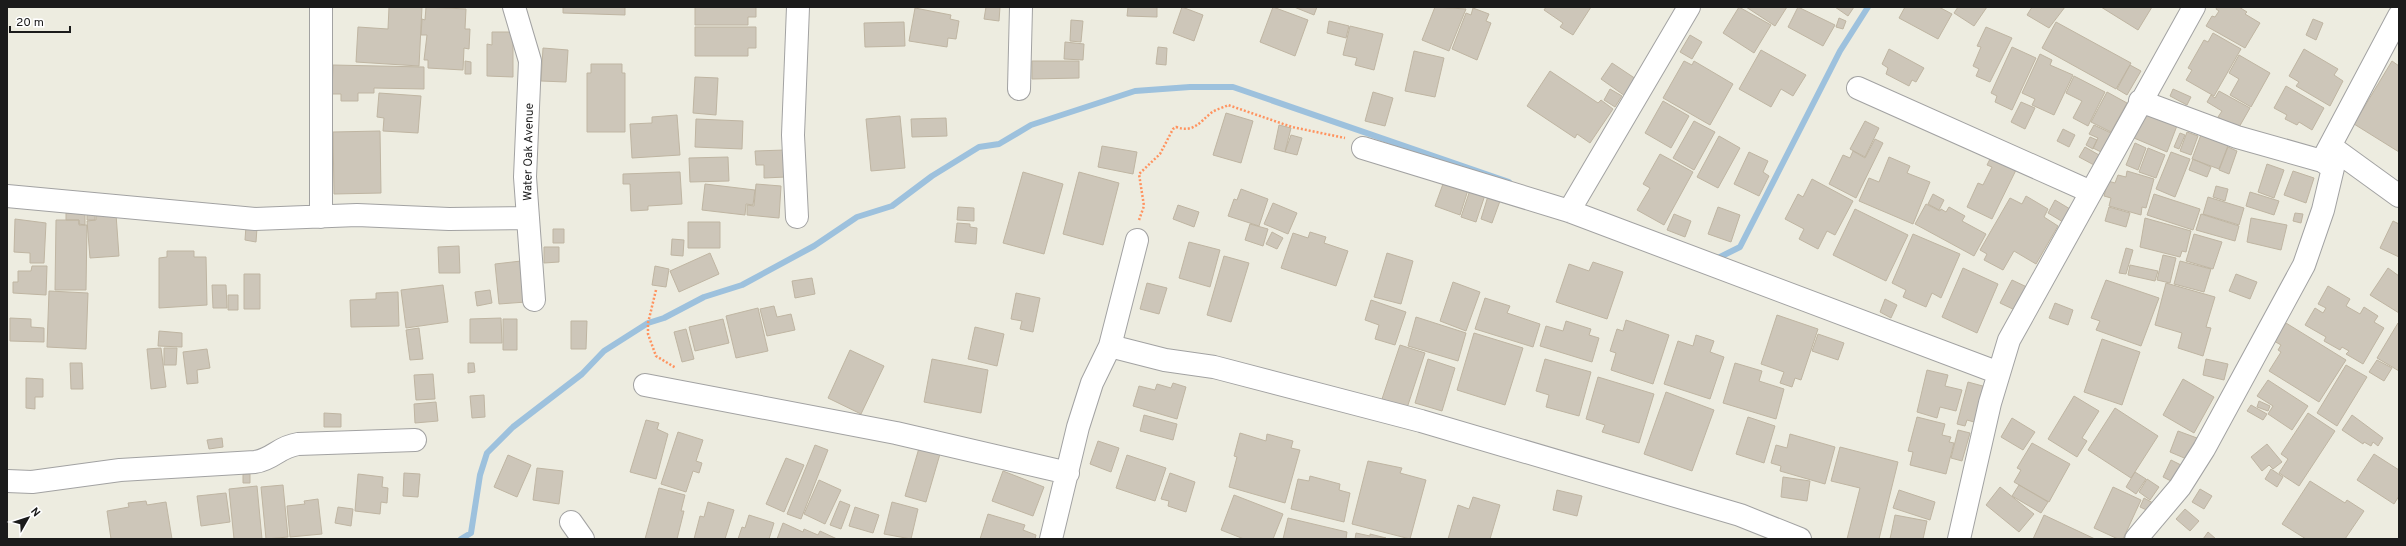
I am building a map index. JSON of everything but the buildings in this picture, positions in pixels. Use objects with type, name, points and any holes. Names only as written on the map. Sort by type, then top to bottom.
[{"type":"street","points":[[321,7],[321,217]]},
{"type":"street","name":"Water Oak Avenue","points":[[514,7],[530,61],[525,177],[534,300]]},
{"type":"street","points":[[797,217],[793,135],[798,7]]},
{"type":"street","points":[[1019,88],[1021,7]]},
{"type":"street","points":[[1569,211],[1689,7]]},
{"type":"street","points":[[1960,539],[1973,471],[1999,374],[2010,340],[2091,192],[2118,147],[2140,101],[2194,7]]},
{"type":"street","points":[[2326,154],[2399,16]]},
{"type":"street","points":[[1858,88],[2091,192]]},
{"type":"street","points":[[2140,101],[2237,137],[2326,154],[2399,196]]},
{"type":"street","points":[[1363,148],[1569,211],[1999,374]]},
{"type":"street","points":[[2136,539],[2180,487],[2204,449],[2304,265],[2323,210],[2333,168],[2326,154]]},
{"type":"street","points":[[7,196],[255,219],[357,215],[449,219],[528,218]]},
{"type":"street","points":[[1052,539],[1092,383],[1110,346],[1137,240]]},
{"type":"street","points":[[1110,346],[1165,360],[1214,367],[1421,421],[1740,515],[1800,539]]},
{"type":"street","points":[[645,385],[896,434],[1068,473]]},
{"type":"street","points":[[7,481],[32,482],[120,470],[260,461],[269,458],[284,446],[298,444],[416,440]]},
{"type":"path","points":[[1137,240],[1139,216],[1144,206],[1139,174],[1160,154],[1173,129],[1176,127],[1184,130],[1192,128],[1212,112],[1228,105],[1292,127],[1349,138],[1363,148]]},
{"type":"path","points":[[656,290],[648,323],[648,334],[656,356],[679,371],[689,393]]},
{"type":"waterway","points":[[1715,257],[1718,258],[1740,247],[1840,51],[1868,7]]},
{"type":"waterway","points":[[461,539],[471,533],[480,475],[487,453],[513,427],[582,374],[604,351],[648,323],[664,318],[704,297],[742,285],[814,246],[857,217],[892,206],[932,176],[979,147],[999,144],[1031,125],[1135,91],[1190,87],[1233,87],[1509,182]]}]
